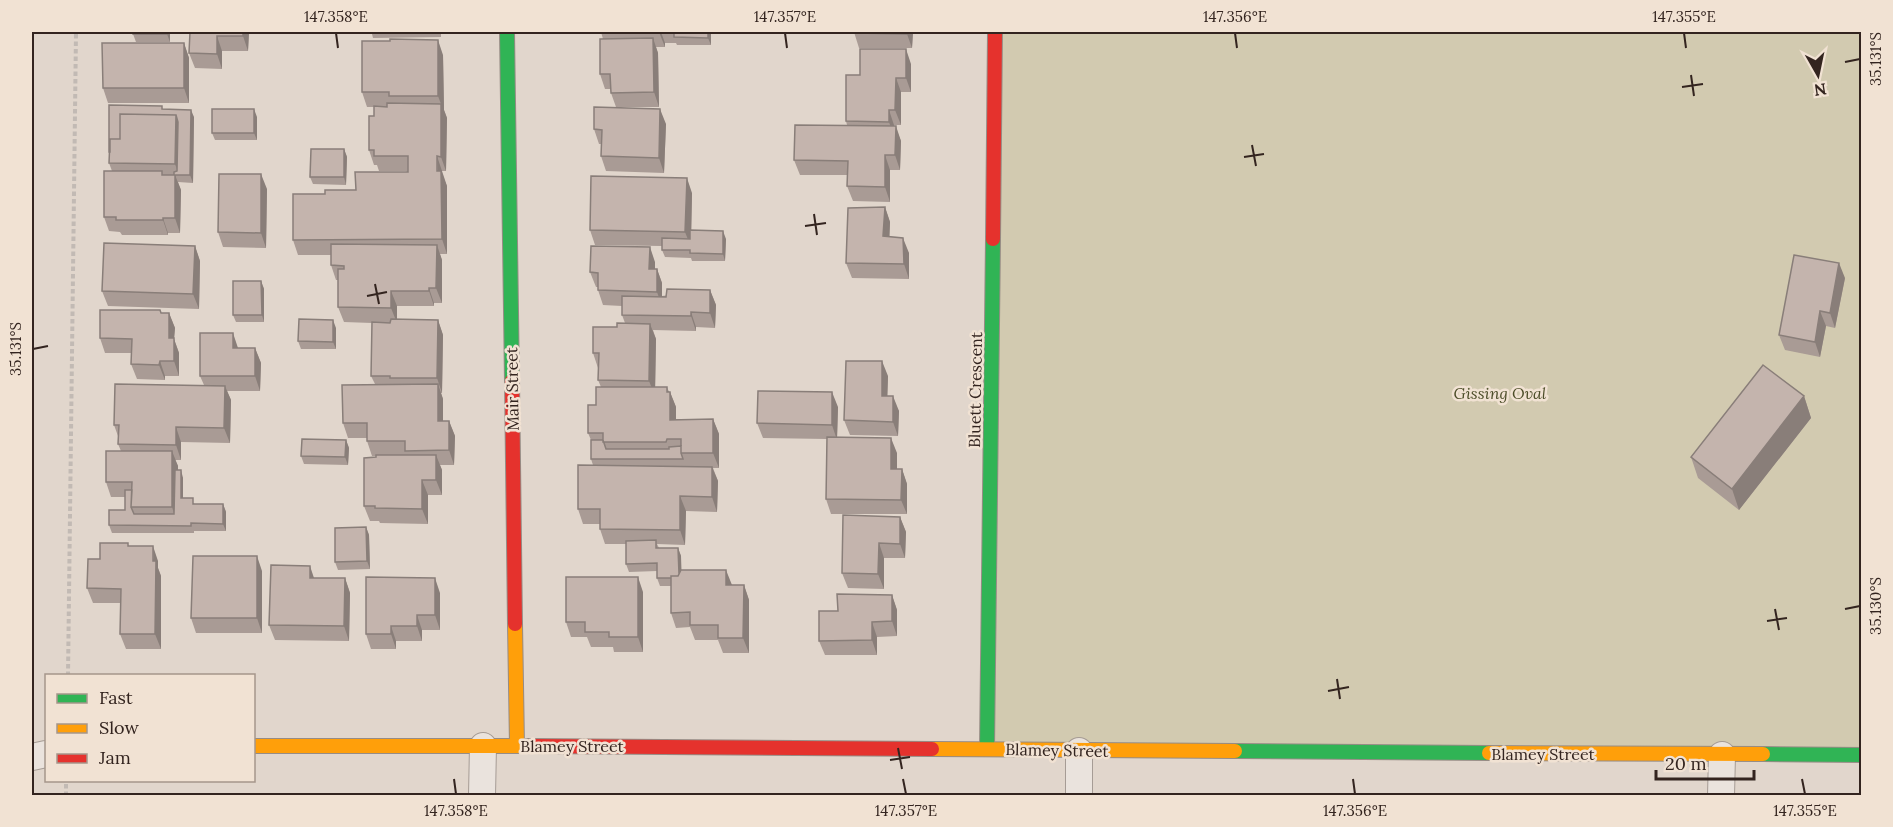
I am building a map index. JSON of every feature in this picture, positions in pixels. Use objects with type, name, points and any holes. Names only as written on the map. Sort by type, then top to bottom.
[{"type":"street","name":"Mair Street","points":[[507,32],[517,746]]},
{"type":"street","name":"Bluett Crescent","points":[[987,749],[995,32]]},
{"type":"street","name":"Blamey Street","points":[[255,746],[1862,755]]},
{"type":"street","points":[[482,795],[483,746]]},
{"type":"street","points":[[1079,751],[1079,795]]},
{"type":"street","points":[[1721,795],[1722,755]]},
{"type":"path","points":[[68,674],[76,32]]},
{"type":"green space","name":"Gissing Oval","points":[[995,32],[1861,32],[1861,755],[987,749]]},
{"type":"building","points":[[133,32],[167,32],[167,34],[133,34]]},
{"type":"building","points":[[190,32],[243,32],[243,36],[217,36],[217,54],[189,53]]},
{"type":"building","points":[[674,32],[708,32],[708,38],[674,37]]},
{"type":"building","points":[[907,32],[907,34],[854,33]]},
{"type":"building","points":[[653,38],[654,92],[611,93],[610,74],[600,74],[600,39]]},
{"type":"building","points":[[390,39],[438,40],[438,96],[389,96],[389,92],[362,92],[362,41],[390,41]]},
{"type":"building","points":[[102,43],[184,43],[184,88],[103,88]]},
{"type":"building","points":[[860,49],[906,49],[906,78],[896,78],[895,110],[889,110],[889,122],[846,121],[846,75],[860,75]]},
{"type":"building","points":[[387,103],[441,104],[441,157],[437,156],[437,171],[441,171],[442,239],[293,240],[293,194],[325,194],[325,190],[356,190],[355,172],[408,172],[408,156],[374,156],[374,150],[369,150],[369,116],[374,116],[374,106],[387,107]]},
{"type":"building","points":[[109,105],[162,106],[162,109],[191,110],[190,175],[174,175],[177,171],[178,122],[176,115],[120,114],[120,139],[110,139],[109,152]]},
{"type":"building","points":[[594,107],[660,109],[659,158],[601,156],[602,130],[594,129]]},
{"type":"building","points":[[212,109],[254,109],[254,133],[212,133]]},
{"type":"building","points":[[120,114],[176,115],[175,164],[109,163],[110,139],[120,139]]},
{"type":"building","points":[[795,125],[896,126],[895,155],[885,155],[885,187],[847,186],[848,161],[794,160]]},
{"type":"building","points":[[311,149],[344,149],[344,177],[310,177]]},
{"type":"building","points":[[104,171],[162,171],[162,175],[175,175],[175,218],[116,220],[116,217],[104,217]]},
{"type":"building","points":[[219,174],[261,174],[261,233],[218,232]]},
{"type":"building","points":[[591,176],[687,178],[685,232],[590,230]]},
{"type":"building","points":[[885,207],[883,236],[903,238],[904,264],[846,263],[848,208]]},
{"type":"building","points":[[690,230],[723,231],[723,254],[690,253],[690,250],[662,250],[662,238],[690,239]]},
{"type":"building","points":[[104,243],[195,246],[193,294],[102,291]]},
{"type":"building","points":[[331,244],[437,245],[436,288],[429,288],[429,291],[391,291],[391,308],[338,307],[338,269],[344,269],[344,266],[331,265]]},
{"type":"building","points":[[591,246],[650,247],[649,269],[657,269],[657,292],[598,290],[598,273],[590,272]]},
{"type":"building","points":[[1794,255],[1839,263],[1830,313],[1820,311],[1815,342],[1779,335]]},
{"type":"building","points":[[233,281],[261,281],[262,315],[233,315]]},
{"type":"building","points":[[667,289],[710,290],[710,313],[691,312],[691,316],[622,315],[622,296],[666,297]]},
{"type":"building","points":[[100,310],[160,310],[161,313],[169,313],[169,338],[174,338],[174,361],[160,361],[159,365],[131,364],[132,339],[100,338]]},
{"type":"building","points":[[299,319],[333,320],[333,342],[298,341]]},
{"type":"building","points":[[391,319],[438,320],[437,378],[371,376],[372,322],[390,323]]},
{"type":"building","points":[[617,323],[650,324],[649,381],[598,380],[599,353],[593,353],[593,327],[617,327]]},
{"type":"building","points":[[200,333],[233,333],[233,348],[255,348],[255,376],[200,376]]},
{"type":"building","points":[[846,361],[882,361],[882,396],[893,396],[893,422],[844,420]]},
{"type":"building","points":[[1763,365],[1804,396],[1732,489],[1691,457]]},
{"type":"building","points":[[115,384],[225,386],[224,428],[176,427],[176,445],[118,444],[119,425],[114,425]]},
{"type":"building","points":[[438,384],[438,421],[449,421],[449,450],[405,451],[405,441],[367,441],[367,423],[343,423],[342,385]]},
{"type":"building","points":[[596,387],[667,387],[667,392],[670,392],[670,420],[713,419],[713,453],[681,453],[681,439],[667,439],[666,442],[603,442],[603,433],[588,433],[588,405],[596,405]]},
{"type":"building","points":[[758,391],[832,392],[832,425],[757,423]]},
{"type":"building","points":[[827,437],[891,438],[891,469],[902,469],[901,500],[826,499]]},
{"type":"building","points":[[302,439],[346,440],[345,457],[301,456]]},
{"type":"building","points":[[591,440],[603,440],[606,449],[669,449],[669,447],[681,446],[683,459],[591,459]]},
{"type":"building","points":[[106,451],[172,451],[172,507],[131,507],[132,482],[106,482]]},
{"type":"building","points":[[376,455],[436,455],[436,480],[422,480],[422,509],[364,506],[364,458],[376,457]]},
{"type":"building","points":[[578,465],[712,467],[712,497],[680,496],[680,530],[600,529],[600,509],[578,509]]},
{"type":"building","points":[[175,470],[181,470],[181,498],[193,498],[193,504],[223,504],[223,524],[109,525],[109,510],[125,510],[125,490],[132,490],[131,507],[134,514],[174,514]]},
{"type":"building","points":[[843,515],[900,517],[900,544],[879,543],[878,574],[842,573]]},
{"type":"building","points":[[366,527],[367,561],[335,562],[335,528]]},
{"type":"building","points":[[656,540],[656,548],[678,548],[678,576],[657,578],[657,563],[626,564],[626,541]]},
{"type":"building","points":[[100,543],[153,546],[153,561],[156,561],[155,634],[120,634],[121,589],[87,588],[88,559],[100,559]]},
{"type":"building","points":[[193,556],[257,556],[257,618],[191,618]]},
{"type":"building","points":[[271,565],[310,566],[310,578],[345,578],[344,626],[269,625]]},
{"type":"building","points":[[681,570],[726,570],[726,585],[744,585],[743,638],[718,638],[718,625],[690,625],[690,612],[671,613],[671,576],[678,576]]},
{"type":"building","points":[[366,577],[435,578],[435,615],[417,615],[417,626],[391,626],[391,634],[366,634]]},
{"type":"building","points":[[566,577],[638,577],[638,637],[609,637],[609,632],[585,632],[585,622],[566,622]]},
{"type":"building","points":[[837,594],[892,595],[892,621],[872,622],[872,640],[819,641],[819,611],[838,611]]},
{"type":"traffic: fast","points":[[507,32],[512,381]]},
{"type":"traffic: fast","points":[[987,749],[993,239]]},
{"type":"traffic: fast","points":[[1235,751],[1489,753]]},
{"type":"traffic: fast","points":[[1763,754],[1862,755]]},
{"type":"traffic: slow","points":[[515,624],[517,746]]},
{"type":"traffic: slow","points":[[255,746],[530,746]]},
{"type":"traffic: slow","points":[[932,749],[1235,751]]},
{"type":"traffic: slow","points":[[1489,753],[1763,754]]},
{"type":"traffic: jam","points":[[993,239],[995,32]]},
{"type":"traffic: jam","points":[[512,381],[515,624]]},
{"type":"traffic: jam","points":[[530,746],[932,749]]}]
